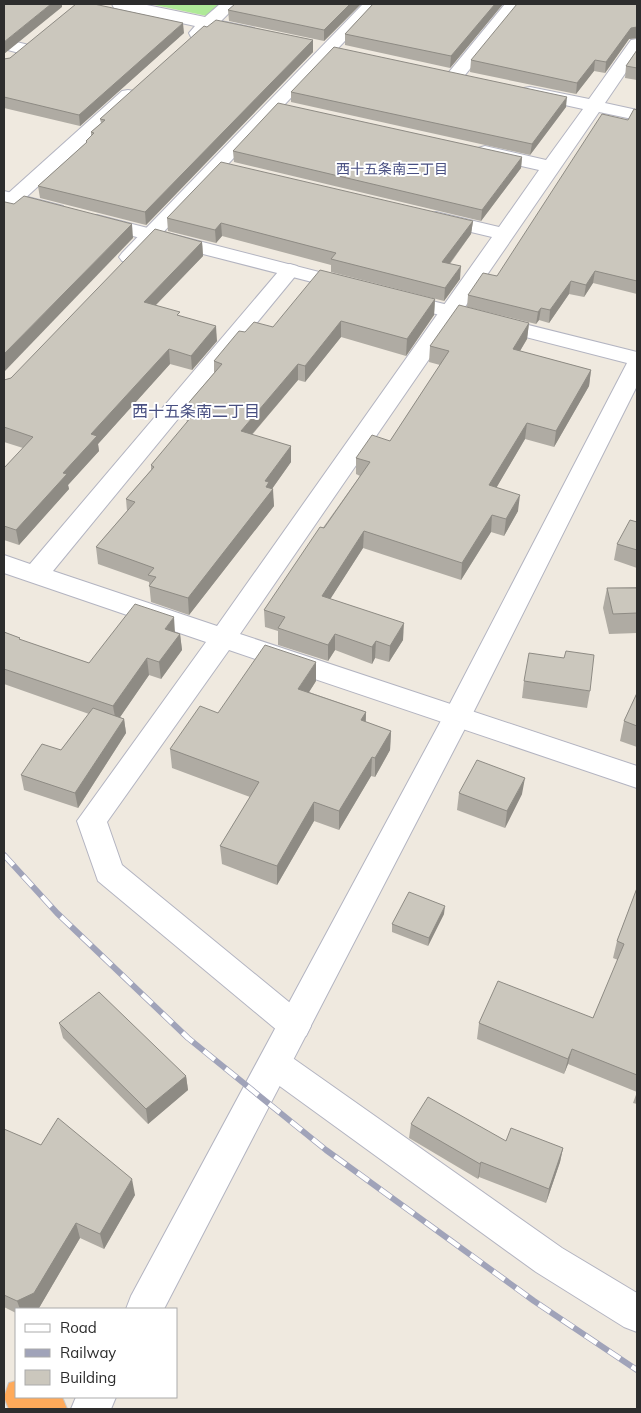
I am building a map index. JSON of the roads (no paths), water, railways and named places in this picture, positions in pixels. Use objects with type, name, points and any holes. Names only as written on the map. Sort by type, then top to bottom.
[{"type":"highway","points":[[25,1398],[48,1409]]},
{"type":"street","points":[[120,4],[264,35]]},
{"type":"street","points":[[187,43],[230,4]]},
{"type":"street","points":[[117,270],[275,106],[319,47],[372,4]]},
{"type":"street","points":[[455,76],[514,4]]},
{"type":"street","points":[[4,64],[37,37]]},
{"type":"street","points":[[4,44],[23,49]]},
{"type":"street","points":[[295,1026],[109,872],[92,821],[223,638],[637,44]]},
{"type":"street","points":[[319,47],[348,53]]},
{"type":"street","points":[[435,72],[473,80]]},
{"type":"street","points":[[7,201],[143,82]]},
{"type":"street","points":[[511,88],[637,115]]},
{"type":"street","points":[[275,106],[294,110]]},
{"type":"street","points":[[466,148],[552,167]]},
{"type":"street","points":[[217,166],[236,171]]},
{"type":"street","points":[[7,201],[290,270],[637,359]]},
{"type":"street","points":[[419,214],[505,234]]},
{"type":"street","points":[[36,574],[290,270]]},
{"type":"street","points":[[145,1308],[458,715],[637,364]]},
{"type":"street","points":[[4,564],[458,715],[637,777]]},
{"type":"street","points":[[275,1064],[549,1260],[637,1314]]},
{"type":"railway","points":[[4,855],[57,913],[188,1038],[326,1150],[534,1301],[637,1370]]},
{"type":"district","name":"西十五条南三丁目","points":[[392,169]]},
{"type":"district","name":"西十五条南二丁目","points":[[196,411]]}]
